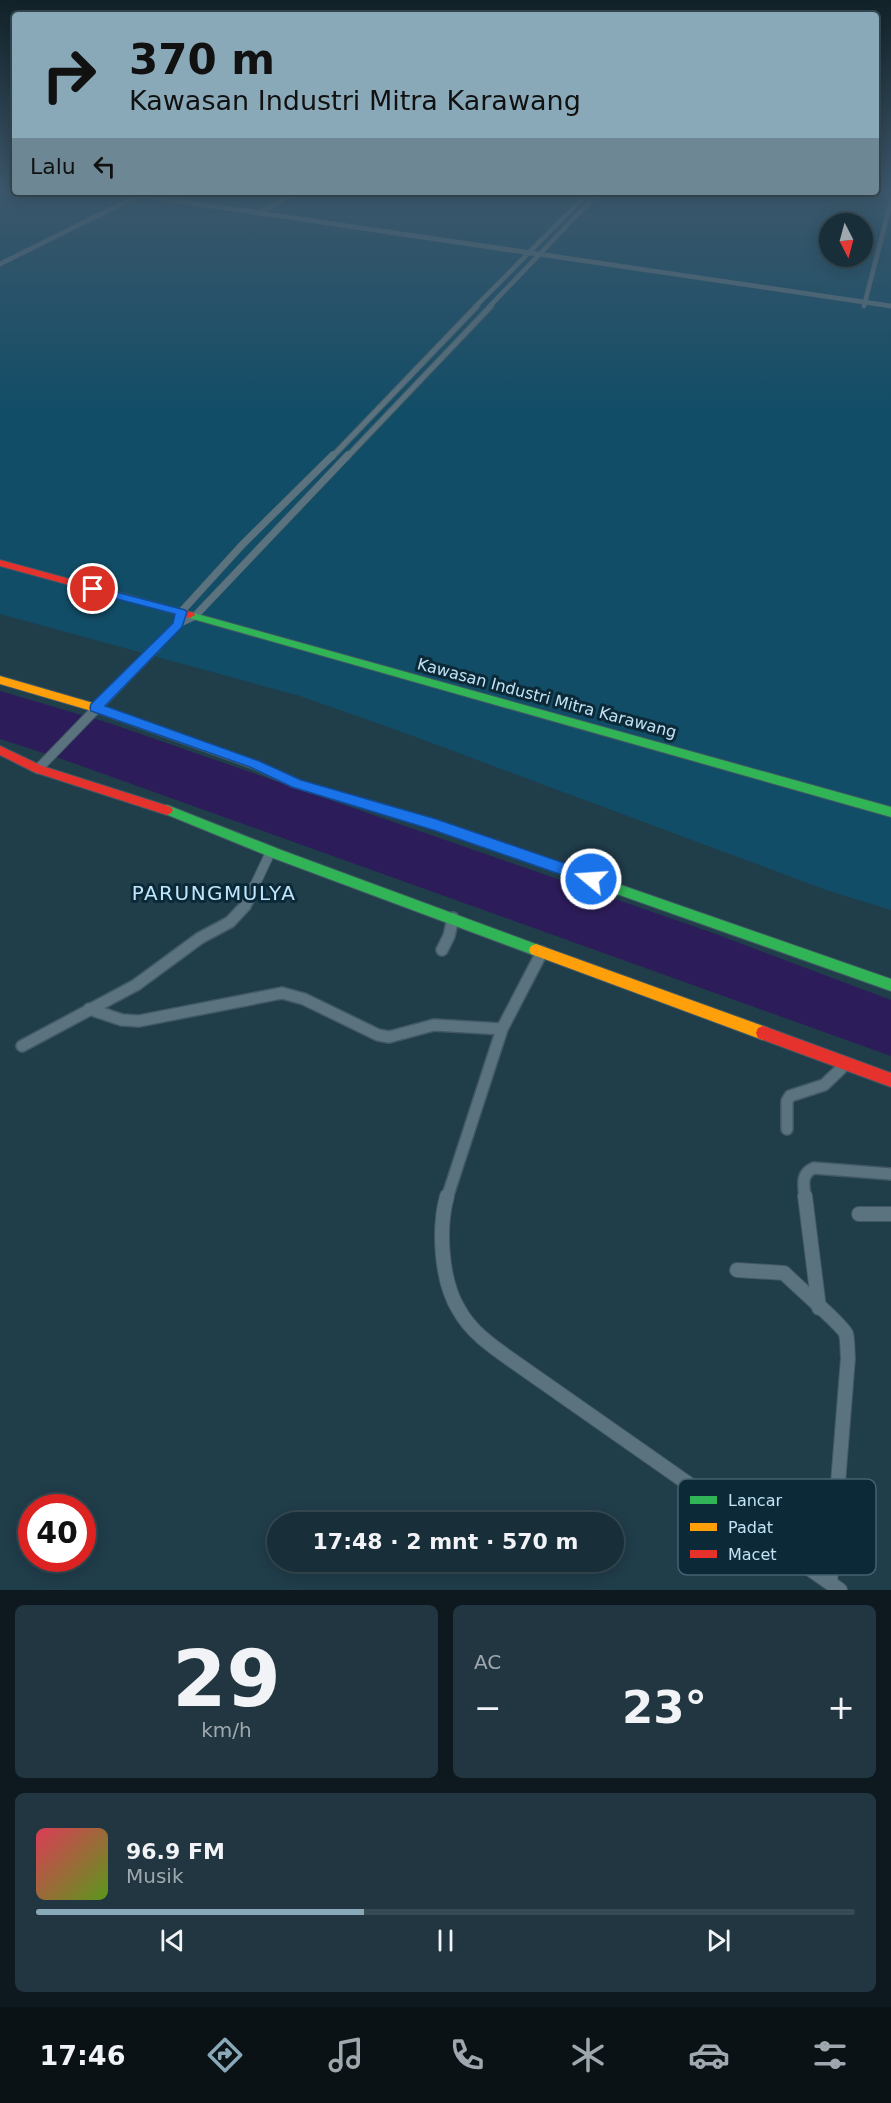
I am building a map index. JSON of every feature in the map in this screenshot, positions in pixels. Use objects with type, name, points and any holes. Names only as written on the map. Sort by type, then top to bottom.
[{"type":"street","points":[[38,769],[180,618],[242,545],[366,423],[436,347],[519,263]]},
{"type":"street","points":[[195,616],[532,263]]},
{"type":"street","points":[[588,263],[891,308]]},
{"type":"street","points":[[865,304],[875,263]]},
{"type":"street","name":"Kawasan Industri Mitra Karawang","points":[[0,563],[180,618],[195,616],[352,662],[736,766],[891,812]]},
{"type":"street","points":[[0,680],[254,764],[297,784],[436,825],[891,985]]},
{"type":"street","points":[[0,750],[38,769],[162,808],[271,851],[891,1080]]},
{"type":"street","points":[[22,1046],[136,985],[200,938],[230,922],[245,906],[271,851]]},
{"type":"street","points":[[442,950],[449,936],[453,918]]},
{"type":"street","points":[[542,952],[502,1029],[446,1200],[443,1217],[445,1260],[458,1309],[468,1323],[525,1369],[682,1479]]},
{"type":"street","points":[[89,1009],[122,1020],[139,1021],[282,993],[304,999],[378,1035],[389,1036],[434,1025],[502,1029]]},
{"type":"street","points":[[787,1129],[790,1096],[824,1085],[846,1064]]},
{"type":"street","points":[[819,1308],[803,1180],[807,1171],[820,1168],[891,1174]]},
{"type":"street","points":[[859,1214],[891,1214]]},
{"type":"street","points":[[737,1270],[784,1273],[819,1308],[842,1326],[848,1345],[841,1479]]},
{"type":"street","points":[[819,1575],[835,1586]]},
{"type":"shaded area","points":[[0,263],[819,263],[819,267],[873,267],[873,263],[891,263],[891,910],[829,891],[300,696],[0,614]]},
{"type":"shaded area","points":[[0,691],[109,723],[713,933],[891,1000],[891,1056],[59,758],[0,739]]},
{"type":"traffic: fast","points":[[190,615],[891,812]]},
{"type":"traffic: fast","points":[[255,765],[297,784],[436,825],[891,985]]},
{"type":"traffic: fast","points":[[167,810],[277,854],[536,950]]},
{"type":"traffic: slow","points":[[0,680],[96,708],[255,765]]},
{"type":"traffic: slow","points":[[536,950],[763,1033]]},
{"type":"traffic: jam","points":[[0,563],[190,615]]},
{"type":"traffic: jam","points":[[0,750],[38,769],[167,810]]},
{"type":"traffic: jam","points":[[763,1033],[891,1080]]},
{"type":"district","name":"PARUNGMULYA","points":[[214,893]]},
{"type":"route","points":[[93,589],[181,612],[178,624],[96,708],[254,764],[297,784],[368,803],[591,879]]}]
